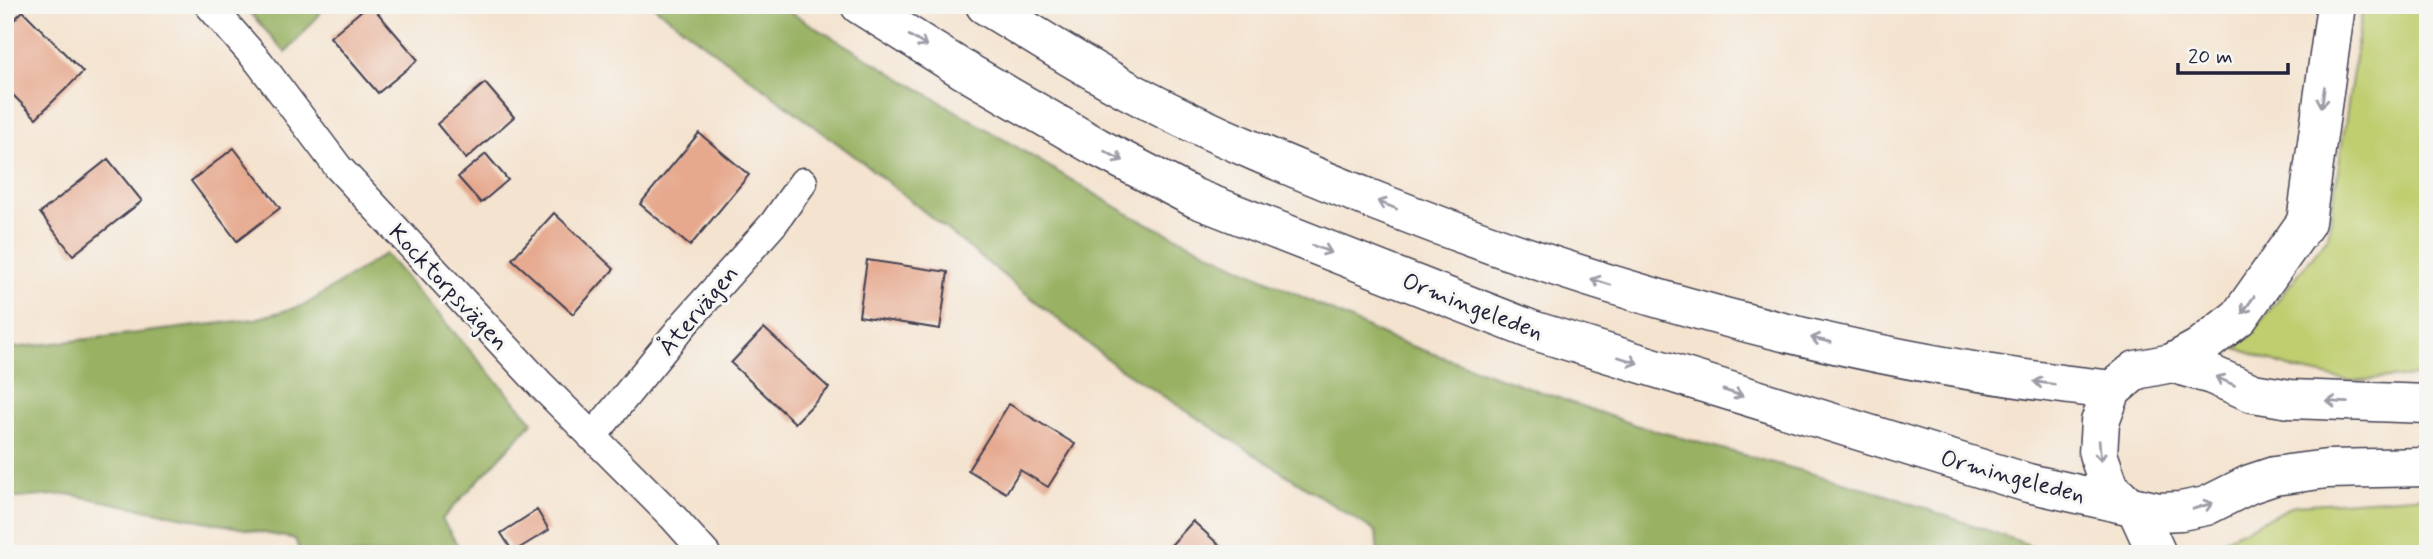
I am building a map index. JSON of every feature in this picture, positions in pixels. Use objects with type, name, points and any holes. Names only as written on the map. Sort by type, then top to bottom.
[{"type":"main road","name":"Ormingeleden","points":[[860,5],[961,69],[1097,147],[1195,198],[1532,330],[2028,484],[2159,512],[2206,506],[2250,484],[2274,476],[2327,469],[2428,467]]},
{"type":"main road","points":[[985,5],[1135,94],[1245,148],[1488,245],[1598,282],[1763,327],[1935,366],[2052,384],[2112,390],[2136,370],[2172,363],[2199,348],[2239,317],[2306,222],[2336,5]]},
{"type":"main road","points":[[2172,363],[2212,375],[2253,393],[2290,399],[2428,404]]},
{"type":"main road","name":"Ormingeleden","points":[[2112,390],[2100,422],[2098,454],[2110,488],[2132,506]]},
{"type":"main road","points":[[2132,506],[2157,554]]},
{"type":"street","name":"Kocktorpsvägen","points":[[209,5],[259,62],[338,167],[706,554]]},
{"type":"street","name":"Återvägen","points":[[592,437],[685,323],[774,223],[803,182]]},
{"type":"green space","points":[[243,5],[327,5],[286,53]]},
{"type":"green space","points":[[652,5],[778,5],[1132,216],[1389,338],[1635,425],[1872,490],[2027,544],[2035,554],[1378,554],[1376,532],[1116,366],[865,164]]},
{"type":"green space","points":[[2363,5],[2428,5],[2428,375],[2350,381],[2294,369],[2236,348],[2249,336],[2328,237]]},
{"type":"green space","points":[[385,254],[533,422],[442,519],[463,554],[301,554],[295,539],[68,494],[5,499],[5,349],[255,319],[305,305]]},
{"type":"green space","points":[[2428,496],[2428,554],[2212,554],[2215,544],[2295,505]]},
{"type":"building","points":[[371,5],[418,60],[378,93],[330,37]]},
{"type":"building","points":[[23,11],[83,72],[36,118],[5,87],[5,29]]},
{"type":"building","points":[[485,83],[514,117],[466,159],[437,124]]},
{"type":"building","points":[[699,133],[749,175],[690,246],[640,204]]},
{"type":"building","points":[[234,148],[280,208],[237,241],[191,181]]},
{"type":"building","points":[[486,154],[508,180],[481,203],[458,177]]},
{"type":"building","points":[[108,159],[142,201],[73,255],[40,213]]},
{"type":"building","points":[[554,213],[614,269],[573,314],[512,259]]},
{"type":"building","points":[[867,260],[948,272],[940,329],[859,316]]},
{"type":"building","points":[[764,328],[829,388],[795,423],[731,363]]},
{"type":"building","points":[[1009,404],[1075,444],[1048,487],[1020,470],[1006,493],[968,470]]},
{"type":"building","points":[[537,510],[549,530],[513,552],[501,533]]},
{"type":"building","points":[[1193,521],[1229,554],[1163,554]]}]
